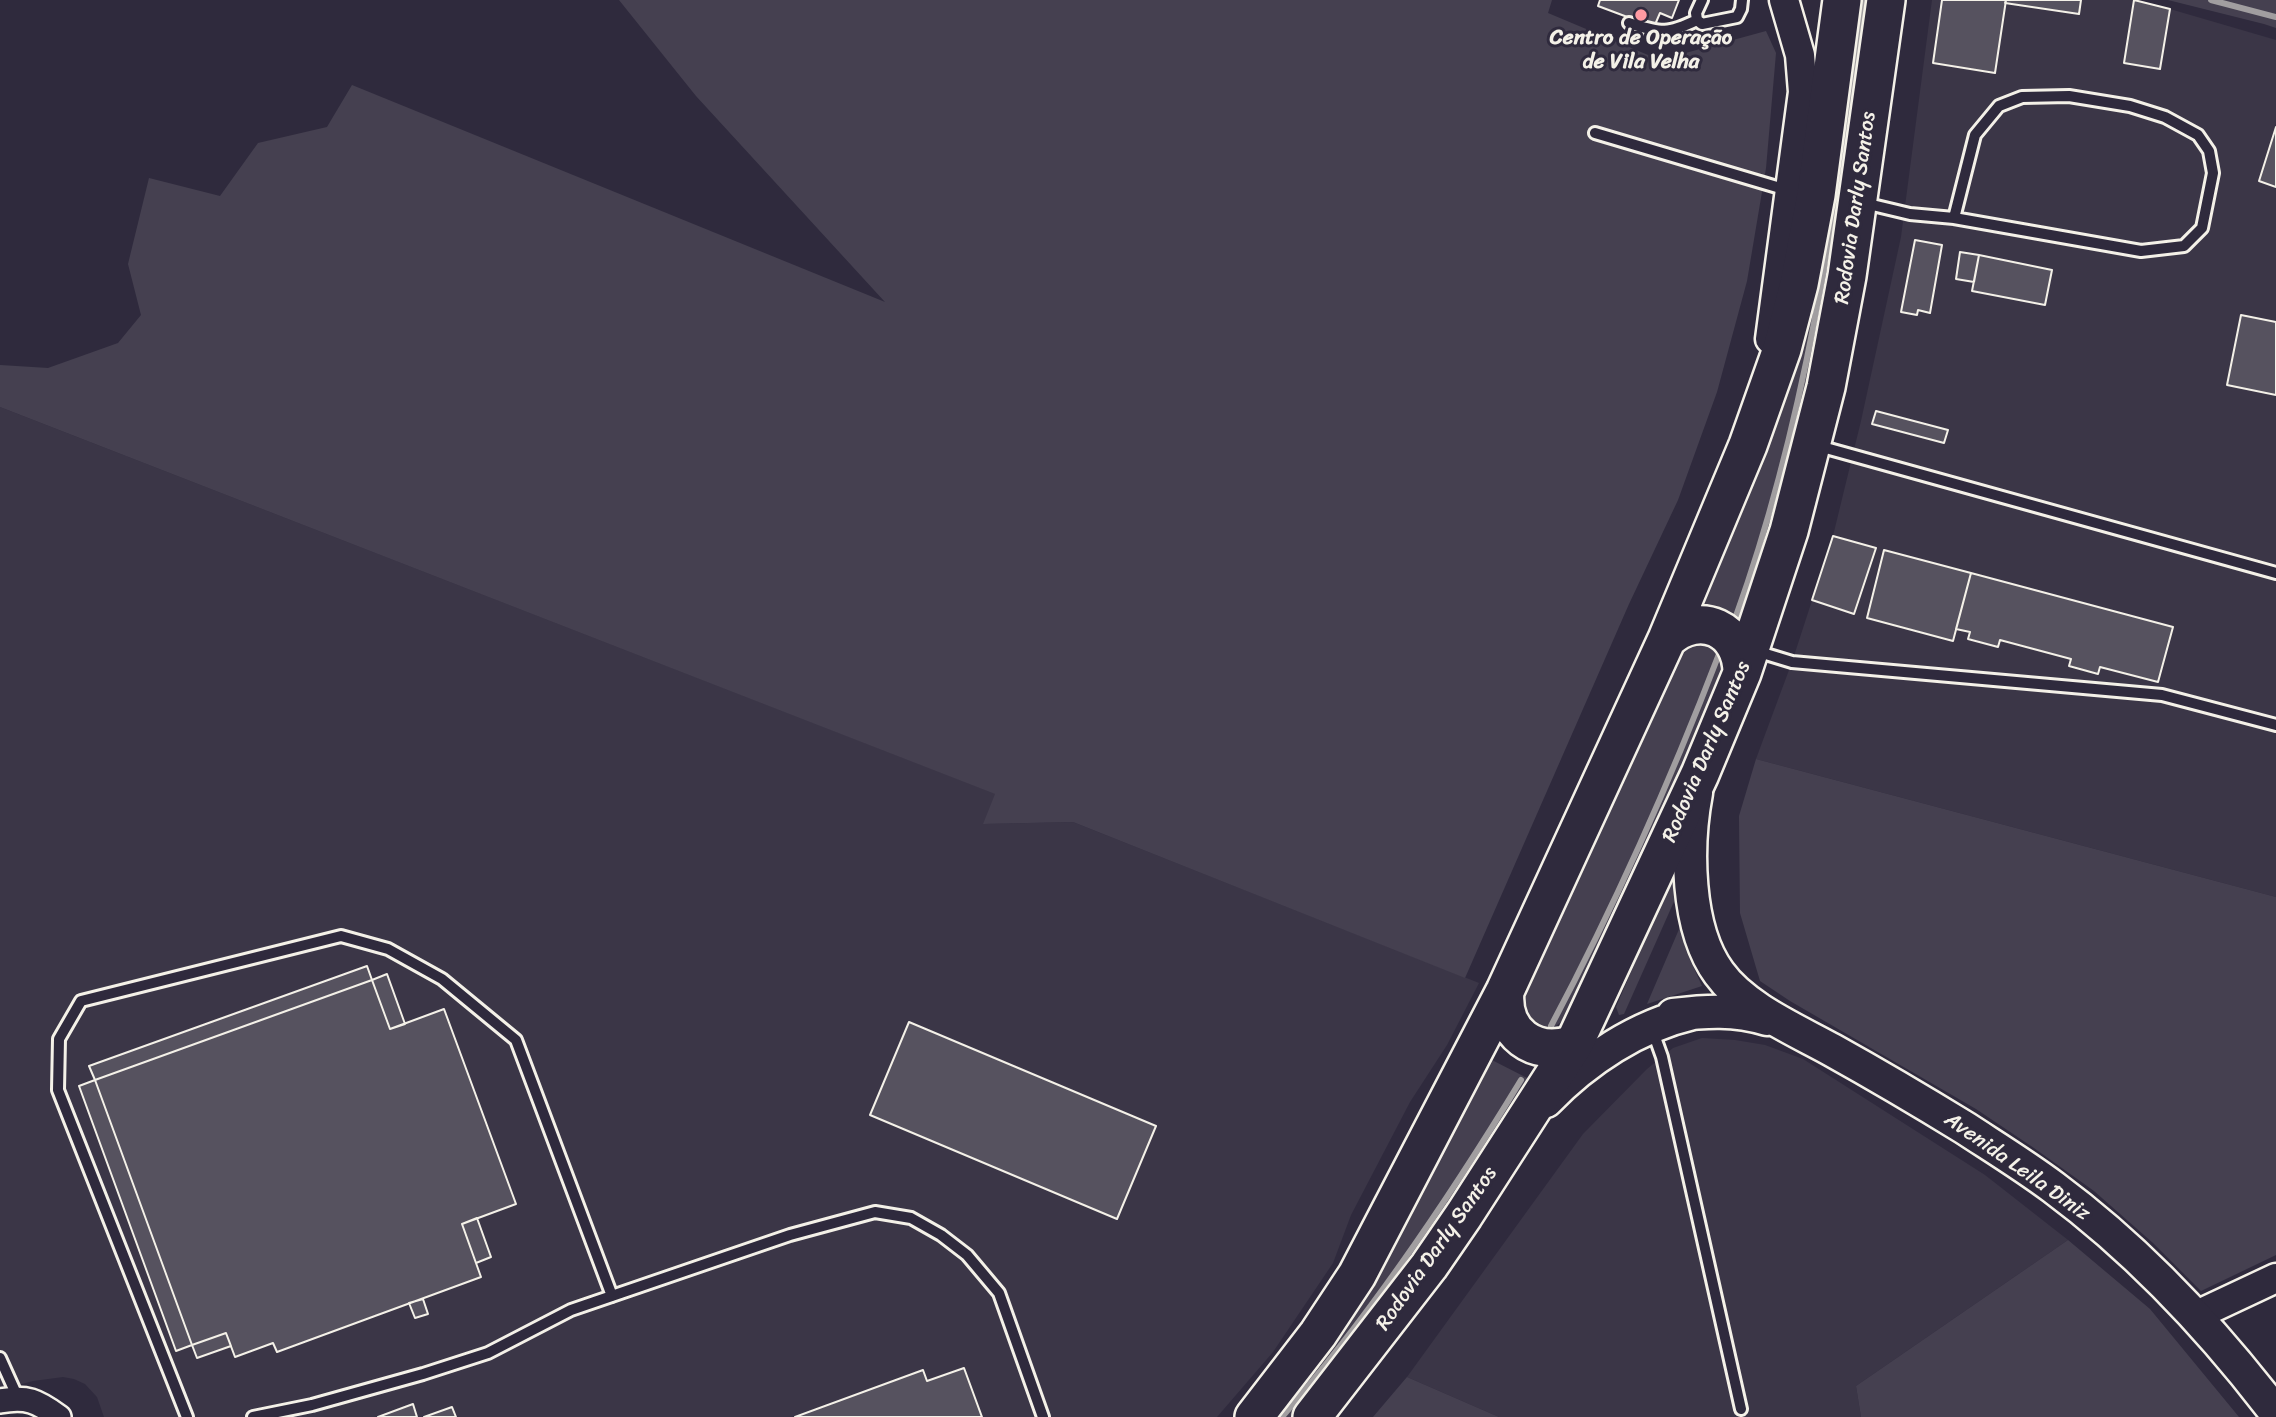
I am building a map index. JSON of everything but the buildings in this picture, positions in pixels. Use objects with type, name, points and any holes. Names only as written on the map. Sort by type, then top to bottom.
[{"type":"main road","name":"Rodovia Darly Santos","points":[[1254,1417],[1318,1335],[1357,1275],[1504,991],[1667,639],[1760,414],[1782,349],[1806,251],[1842,0]]},
{"type":"main road","name":"Rodovia Darly Santos","points":[[1312,1417],[1429,1266],[1574,1044],[1700,774],[1746,661],[1785,543],[1812,445],[1833,350],[1885,0]]},
{"type":"main road","points":[[1667,639],[1685,627],[1696,625],[1717,628],[1726,634],[1746,661]]},
{"type":"main road","name":"Avenida Leila Diniz","points":[[1700,774],[1693,814],[1691,855],[1695,904],[1702,943],[1720,976],[1733,989],[1783,1024],[1922,1102],[2034,1173],[2089,1216],[2195,1316],[2276,1413]]},
{"type":"main road","points":[[1504,991],[1505,1012],[1509,1022],[1523,1039],[1542,1048],[1564,1048],[1574,1044]]},
{"type":"main road","name":"Avenida Leila Diniz","points":[[1574,1044],[1693,1013],[1748,1013],[1783,1024]]},
{"type":"main road","points":[[1512,1141],[1569,1080],[1650,1023]]},
{"type":"street","points":[[1760,414],[1803,92],[1800,55],[1783,0]]},
{"type":"street","points":[[2195,1316],[2276,1278]]},
{"type":"street","points":[[9,1399],[33,1401],[59,1417]]},
{"type":"lane","points":[[1702,0],[1696,13],[1697,20],[1702,24],[1737,17],[1742,0]]},
{"type":"lane","points":[[1629,23],[1657,32],[1672,32],[1697,20]]},
{"type":"lane","points":[[1857,202],[1910,214],[1954,218],[2141,251],[2184,246],[2202,228],[2213,173],[2209,150],[2198,135],[2165,117],[2130,106],[2097,103],[2069,96],[2022,97],[1999,106],[1975,135],[1954,218]]},
{"type":"lane","points":[[1595,133],[1790,190]]},
{"type":"lane","points":[[1812,445],[2276,573]]},
{"type":"lane","points":[[1746,661],[1792,662],[2162,695],[2276,724]]},
{"type":"lane","points":[[187,1417],[58,1090],[59,1039],[81,1001],[341,936],[387,949],[442,979],[516,1040],[612,1296]]},
{"type":"lane","points":[[1650,1023],[1662,1057],[1741,1409]]},
{"type":"lane","points":[[253,1417],[324,1401],[488,1353],[571,1310],[790,1235],[875,1212],[911,1218],[941,1235],[967,1255],[999,1293],[1043,1417]]},
{"type":"lane","points":[[0,1358],[9,1399]]},
{"type":"shaded area","points":[[619,0],[1552,0],[1548,13],[1660,60],[1766,31],[1776,53],[1766,168],[1747,281],[1717,392],[1678,500],[1629,604],[1465,978],[1073,822],[983,824],[995,794],[0,407],[0,365],[48,368],[118,343],[141,315],[128,264],[149,178],[220,196],[258,143],[327,127],[352,85],[885,302],[696,96]]},
{"type":"shaded area","points":[[1852,0],[1872,0],[1821,333],[1778,504],[1738,626],[1692,610],[1732,518]]},
{"type":"shaded area","points":[[1932,0],[2139,0],[2276,40],[2276,897],[1756,759],[1792,662],[1833,536],[1861,421],[1901,237]]},
{"type":"shaded area","points":[[2168,0],[2276,0],[2276,28],[2264,24]]},
{"type":"shaded area","points":[[0,407],[996,794],[984,824],[1073,822],[1479,983],[1447,1045],[1410,1102],[1351,1215],[1333,1263],[1273,1352],[1217,1417],[104,1417],[97,1397],[85,1384],[74,1379],[63,1377],[33,1381],[0,1390]]},
{"type":"shaded area","points":[[1691,641],[1714,642],[1723,660],[1667,805],[1631,886],[1563,1020],[1548,1028],[1530,1025],[1522,1006],[1524,999],[1683,650]]},
{"type":"shaded area","points":[[1756,759],[2276,897],[2276,1255],[2201,1291],[2153,1243],[2094,1191],[2034,1148],[1976,1109],[1760,981],[1740,913],[1739,816]]},
{"type":"shaded area","points":[[1672,877],[1677,878],[1676,897],[1624,1014],[1619,1015],[1616,1007]]},
{"type":"shaded area","points":[[1680,927],[1687,953],[1702,986],[1647,1004]]},
{"type":"shaded area","points":[[1702,1038],[1765,1045],[1803,1059],[1985,1175],[2068,1240],[1856,1386],[1861,1417],[1499,1417],[1407,1377],[1583,1134],[1647,1069],[1673,1048]]},
{"type":"shaded area","points":[[1486,1057],[1531,1080],[1448,1211],[1357,1336],[1292,1417],[1269,1417],[1384,1262],[1430,1180]]},
{"type":"shaded area","points":[[2068,1240],[2150,1309],[2239,1417],[1861,1417],[1856,1386]]},
{"type":"shaded area","points":[[1407,1377],[1499,1417],[1373,1417]]},
{"type":"waterway","points":[[1736,616],[1761,541],[1800,389],[1830,234],[1864,0]]},
{"type":"waterway","points":[[2211,0],[2276,17]]},
{"type":"waterway","points":[[1551,1026],[1641,843],[1719,654]]},
{"type":"waterway","points":[[1282,1417],[1347,1337],[1409,1253],[1521,1080]]},
{"type":"place","name":"Centro de Operação de Vila Velha","points":[[1641,15]]}]
